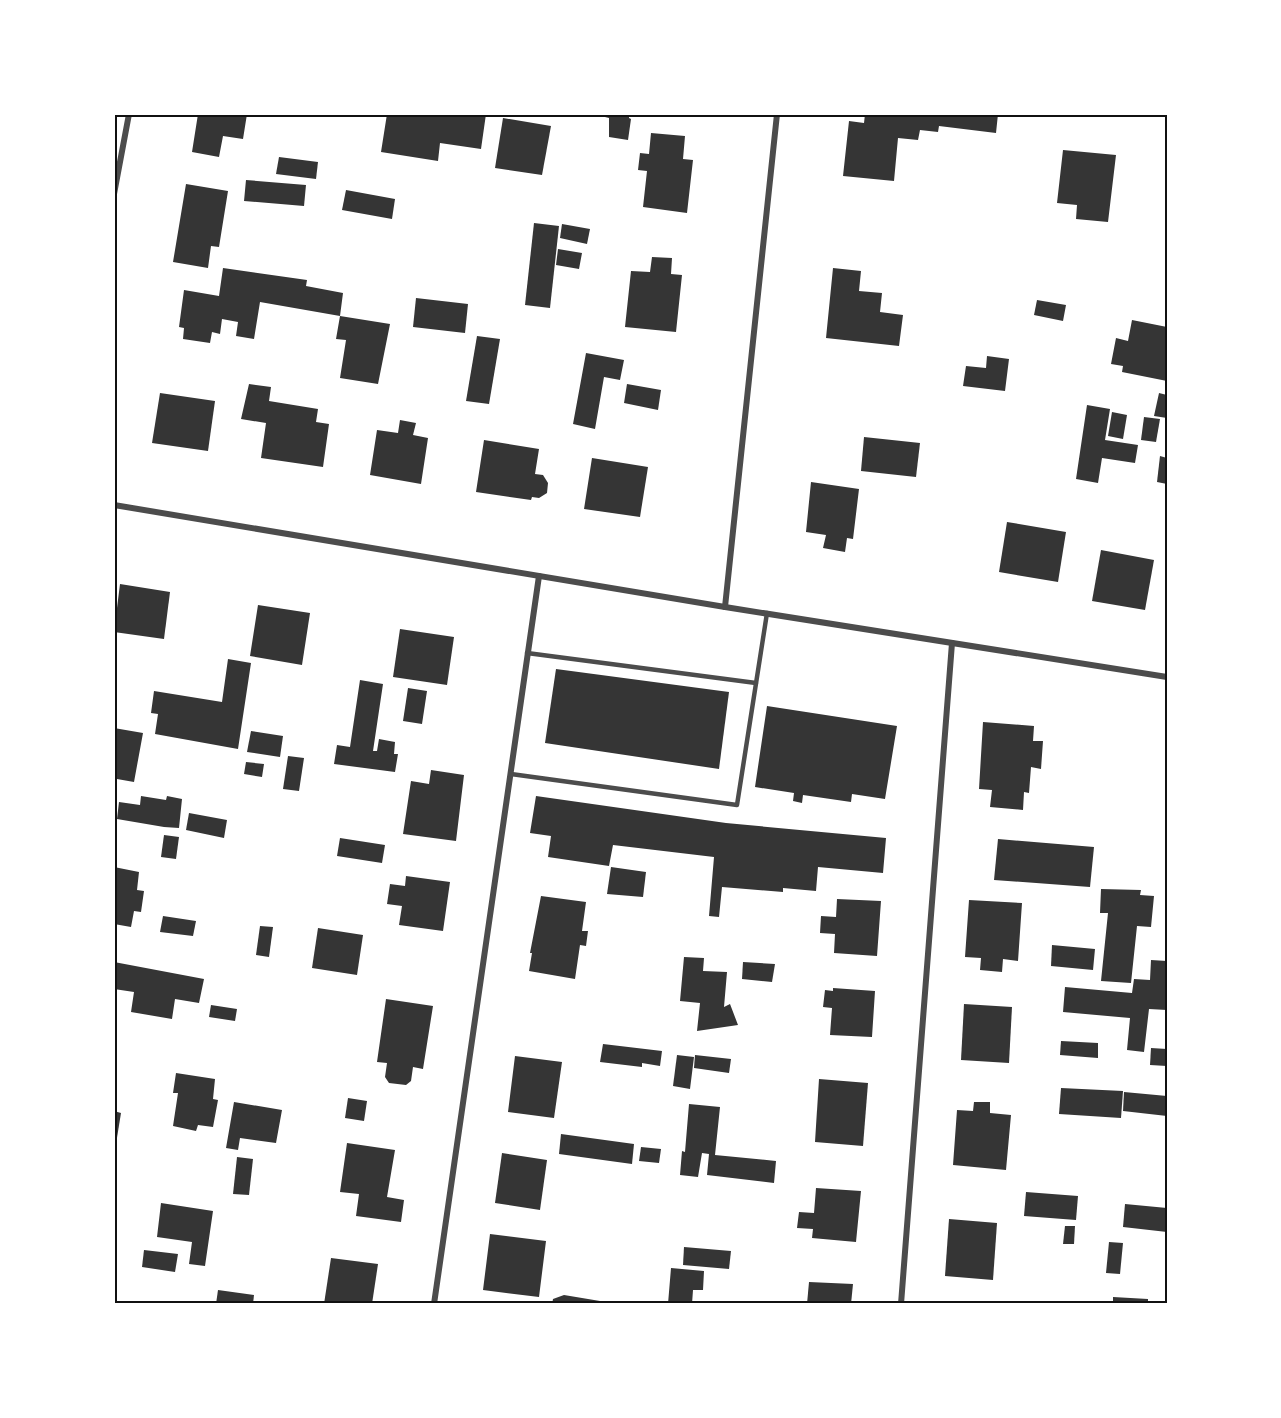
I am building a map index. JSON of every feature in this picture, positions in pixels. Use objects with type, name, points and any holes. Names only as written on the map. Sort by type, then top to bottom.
[{"type":"street","points":[[114,194],[129,114]]},
{"type":"street","points":[[725,607],[777,114]]},
{"type":"street","points":[[114,505],[725,607],[1167,677]]},
{"type":"street","points":[[434,1304],[539,576]]},
{"type":"street","points":[[901,1304],[952,643]]},
{"type":"lane","points":[[511,774],[737,805],[767,613]]},
{"type":"lane","points":[[527,654],[756,683]]},
{"type":"building","points":[[198,114],[247,114],[243,139],[223,136],[219,157],[192,152]]},
{"type":"building","points":[[387,114],[486,114],[481,149],[440,143],[438,161],[381,152]]},
{"type":"building","points":[[593,114],[629,114],[631,119],[628,140],[609,137],[609,118]]},
{"type":"building","points":[[865,114],[998,114],[996,133],[939,126],[938,132],[920,130],[918,140],[898,138],[894,181],[843,176],[849,121],[864,123]]},
{"type":"building","points":[[503,118],[551,126],[542,175],[495,168]]},
{"type":"building","points":[[651,133],[685,136],[683,159],[693,160],[687,213],[643,207],[647,171],[638,170],[640,153],[649,154]]},
{"type":"building","points":[[1063,150],[1116,155],[1108,222],[1076,219],[1077,205],[1057,203]]},
{"type":"building","points":[[279,157],[318,162],[316,179],[276,174]]},
{"type":"building","points":[[246,180],[306,185],[304,206],[244,201]]},
{"type":"building","points":[[186,184],[228,191],[219,247],[211,246],[208,268],[173,262]]},
{"type":"building","points":[[346,190],[395,199],[392,219],[342,210]]},
{"type":"building","points":[[534,223],[559,226],[550,308],[525,305]]},
{"type":"building","points":[[562,224],[590,229],[587,244],[560,238]]},
{"type":"building","points":[[558,249],[582,253],[579,269],[556,265]]},
{"type":"building","points":[[652,257],[672,258],[671,274],[682,275],[676,332],[625,327],[631,271],[650,272]]},
{"type":"building","points":[[223,268],[307,280],[306,286],[343,293],[340,316],[260,302],[254,339],[236,336],[238,322],[222,319],[220,334],[212,332],[210,343],[183,339],[184,328],[179,327],[184,290],[219,296]]},
{"type":"building","points":[[833,268],[861,271],[859,291],[882,293],[880,312],[903,315],[899,346],[826,338]]},
{"type":"building","points":[[416,298],[468,304],[465,333],[413,327]]},
{"type":"building","points":[[1037,300],[1066,305],[1063,321],[1034,315]]},
{"type":"building","points":[[340,316],[390,324],[378,384],[340,378],[346,340],[336,339]]},
{"type":"building","points":[[1132,320],[1167,327],[1167,381],[1122,372],[1123,366],[1111,364],[1116,338],[1128,341]]},
{"type":"building","points":[[477,336],[500,339],[489,404],[466,401]]},
{"type":"building","points":[[586,353],[624,360],[620,380],[604,377],[595,429],[573,424]]},
{"type":"building","points":[[987,356],[1009,359],[1005,391],[963,386],[966,366],[986,368]]},
{"type":"building","points":[[249,384],[271,387],[269,401],[318,409],[316,422],[329,424],[323,467],[261,458],[266,423],[241,419]]},
{"type":"building","points":[[627,384],[661,390],[658,410],[624,403]]},
{"type":"building","points":[[160,393],[215,401],[208,451],[152,443]]},
{"type":"building","points":[[1159,393],[1167,395],[1167,418],[1154,416]]},
{"type":"building","points":[[1087,405],[1110,409],[1105,440],[1138,445],[1135,463],[1102,458],[1098,483],[1076,479]]},
{"type":"building","points":[[1112,412],[1127,415],[1123,439],[1108,436]]},
{"type":"building","points":[[1144,417],[1160,419],[1156,442],[1141,440]]},
{"type":"building","points":[[400,420],[416,423],[413,435],[428,438],[421,484],[370,475],[377,430],[398,433]]},
{"type":"building","points":[[864,437],[920,443],[916,477],[861,471]]},
{"type":"building","points":[[484,440],[539,449],[535,474],[543,475],[548,483],[547,493],[539,498],[532,497],[531,500],[476,492]]},
{"type":"building","points":[[1160,456],[1167,458],[1167,484],[1157,482]]},
{"type":"building","points":[[592,458],[648,467],[640,517],[584,509]]},
{"type":"building","points":[[811,482],[859,489],[853,539],[847,538],[845,552],[823,548],[826,535],[806,532]]},
{"type":"building","points":[[1007,522],[1066,532],[1058,582],[999,572]]},
{"type":"building","points":[[1101,550],[1154,560],[1145,610],[1092,601]]},
{"type":"building","points":[[120,584],[170,592],[164,639],[114,632]]},
{"type":"building","points":[[258,605],[310,613],[302,665],[250,656]]},
{"type":"building","points":[[400,629],[454,637],[447,685],[393,677]]},
{"type":"building","points":[[228,659],[251,663],[238,749],[155,734],[158,714],[151,713],[154,691],[222,702]]},
{"type":"building","points":[[556,669],[729,692],[719,769],[545,743]]},
{"type":"building","points":[[360,680],[383,684],[373,751],[377,751],[379,739],[395,742],[394,754],[398,754],[395,772],[334,764],[337,745],[350,747]]},
{"type":"building","points":[[408,688],[427,691],[422,724],[403,721]]},
{"type":"building","points":[[767,706],[897,726],[885,799],[852,794],[851,802],[803,795],[802,803],[793,801],[794,793],[755,787]]},
{"type":"building","points":[[983,722],[1034,726],[1033,741],[1043,741],[1041,769],[1031,767],[1029,793],[1024,792],[1023,810],[990,807],[992,790],[979,789]]},
{"type":"building","points":[[114,728],[143,733],[134,782],[117,779],[115,792]]},
{"type":"building","points":[[251,731],[283,736],[280,757],[247,752]]},
{"type":"building","points":[[288,756],[304,758],[299,791],[283,789]]},
{"type":"building","points":[[246,762],[264,764],[262,777],[244,774]]},
{"type":"building","points":[[431,770],[464,775],[456,841],[403,834],[411,781],[429,784]]},
{"type":"building","points":[[141,796],[166,800],[167,796],[182,799],[179,828],[117,819],[119,802],[140,805]]},
{"type":"building","points":[[536,796],[726,823],[886,838],[883,873],[818,867],[816,891],[783,888],[783,892],[722,887],[719,917],[709,916],[714,857],[613,845],[609,866],[548,857],[551,836],[530,833]]},
{"type":"building","points":[[189,813],[227,820],[224,838],[186,830]]},
{"type":"building","points":[[164,835],[179,837],[176,859],[161,857]]},
{"type":"building","points":[[340,838],[385,845],[382,863],[337,856]]},
{"type":"building","points":[[998,839],[1094,847],[1090,887],[994,880]]},
{"type":"building","points":[[114,867],[139,872],[137,890],[144,891],[141,912],[134,911],[131,927],[114,924]]},
{"type":"building","points":[[611,867],[646,872],[643,897],[607,894]]},
{"type":"building","points":[[406,876],[450,882],[443,931],[399,925],[402,906],[387,904],[390,884],[405,886]]},
{"type":"building","points":[[1101,889],[1141,890],[1140,895],[1154,896],[1151,927],[1137,926],[1131,983],[1101,981],[1108,913],[1100,913]]},
{"type":"building","points":[[541,896],[586,902],[582,931],[588,931],[586,946],[580,945],[575,979],[529,971],[532,953],[530,953]]},
{"type":"building","points":[[837,899],[881,901],[877,956],[834,953],[835,934],[820,933],[821,916],[836,917]]},
{"type":"building","points":[[969,900],[1022,903],[1018,961],[1003,959],[1002,972],[980,970],[981,958],[965,957]]},
{"type":"building","points":[[163,916],[196,921],[193,936],[160,932]]},
{"type":"building","points":[[260,926],[273,927],[269,957],[256,955]]},
{"type":"building","points":[[318,928],[363,935],[357,975],[312,968]]},
{"type":"building","points":[[1052,945],[1095,949],[1093,970],[1051,966]]},
{"type":"building","points":[[684,957],[704,958],[703,971],[727,972],[724,1007],[730,1004],[738,1025],[697,1031],[700,1003],[680,1001]]},
{"type":"building","points":[[1151,960],[1167,961],[1167,1010],[1149,1009],[1144,1052],[1127,1050],[1130,1018],[1063,1012],[1065,987],[1132,993],[1134,979],[1150,980]]},
{"type":"building","points":[[114,962],[204,979],[199,1003],[175,999],[172,1019],[131,1012],[134,992],[114,989]]},
{"type":"building","points":[[743,962],[775,964],[772,982],[742,979]]},
{"type":"building","points":[[833,988],[875,991],[872,1037],[830,1035],[832,1008],[823,1007],[825,990],[833,991]]},
{"type":"building","points":[[386,999],[433,1006],[423,1069],[413,1067],[411,1081],[406,1085],[389,1083],[385,1077],[387,1063],[377,1062]]},
{"type":"building","points":[[964,1004],[1012,1007],[1009,1063],[961,1060]]},
{"type":"building","points":[[211,1005],[237,1009],[235,1021],[209,1017]]},
{"type":"building","points":[[1061,1041],[1098,1043],[1098,1058],[1060,1055]]},
{"type":"building","points":[[603,1044],[662,1051],[660,1066],[642,1063],[642,1067],[600,1062]]},
{"type":"building","points":[[1151,1048],[1167,1049],[1167,1066],[1150,1065]]},
{"type":"building","points":[[677,1055],[694,1057],[690,1089],[673,1086]]},
{"type":"building","points":[[695,1055],[731,1059],[729,1073],[694,1068]]},
{"type":"building","points":[[515,1056],[562,1062],[554,1118],[508,1112]]},
{"type":"building","points":[[176,1073],[215,1079],[213,1099],[218,1100],[213,1127],[198,1125],[196,1131],[173,1126],[178,1093],[173,1093]]},
{"type":"building","points":[[819,1079],[868,1083],[863,1146],[815,1142]]},
{"type":"building","points":[[1061,1088],[1123,1091],[1121,1118],[1059,1114]]},
{"type":"building","points":[[1124,1092],[1167,1096],[1167,1116],[1123,1111]]},
{"type":"building","points":[[348,1098],[367,1101],[364,1121],[345,1118]]},
{"type":"building","points":[[234,1102],[282,1110],[276,1143],[240,1138],[238,1150],[226,1148]]},
{"type":"building","points":[[974,1102],[990,1102],[990,1113],[1011,1115],[1006,1170],[953,1165],[957,1110],[973,1111]]},
{"type":"building","points":[[689,1104],[720,1107],[715,1155],[776,1161],[774,1183],[707,1175],[709,1154],[702,1153],[698,1177],[680,1175],[682,1151],[685,1152]]},
{"type":"building","points":[[114,1111],[121,1113],[115,1150],[114,1150]]},
{"type":"building","points":[[561,1134],[634,1144],[632,1164],[559,1154]]},
{"type":"building","points":[[347,1143],[395,1150],[387,1197],[404,1200],[401,1222],[356,1216],[359,1194],[340,1192]]},
{"type":"building","points":[[641,1147],[661,1149],[659,1163],[639,1161]]},
{"type":"building","points":[[502,1153],[547,1160],[540,1210],[495,1203]]},
{"type":"building","points":[[237,1157],[253,1159],[249,1195],[233,1194]]},
{"type":"building","points":[[816,1188],[861,1191],[856,1242],[812,1238],[813,1229],[797,1228],[799,1212],[814,1213]]},
{"type":"building","points":[[1026,1192],[1078,1196],[1076,1220],[1024,1216]]},
{"type":"building","points":[[161,1203],[213,1211],[205,1266],[189,1264],[192,1242],[157,1237]]},
{"type":"building","points":[[1125,1204],[1167,1208],[1167,1232],[1123,1227]]},
{"type":"building","points":[[949,1219],[997,1223],[993,1280],[945,1276]]},
{"type":"building","points":[[1065,1226],[1075,1226],[1074,1244],[1063,1244]]},
{"type":"building","points":[[490,1234],[546,1241],[539,1297],[483,1290]]},
{"type":"building","points":[[1109,1242],[1123,1243],[1120,1274],[1106,1273]]},
{"type":"building","points":[[684,1247],[731,1251],[729,1269],[683,1265]]},
{"type":"building","points":[[144,1250],[178,1254],[175,1272],[142,1267]]},
{"type":"building","points":[[331,1258],[378,1264],[372,1304],[324,1304]]},
{"type":"building","points":[[671,1268],[704,1271],[703,1290],[693,1290],[692,1304],[668,1304]]},
{"type":"building","points":[[809,1282],[853,1284],[851,1304],[807,1304]]},
{"type":"building","points":[[218,1290],[254,1295],[253,1304],[216,1304]]},
{"type":"building","points":[[564,1295],[612,1304],[552,1304],[553,1299]]},
{"type":"building","points":[[1113,1297],[1148,1299],[1148,1304],[1113,1304]]}]
